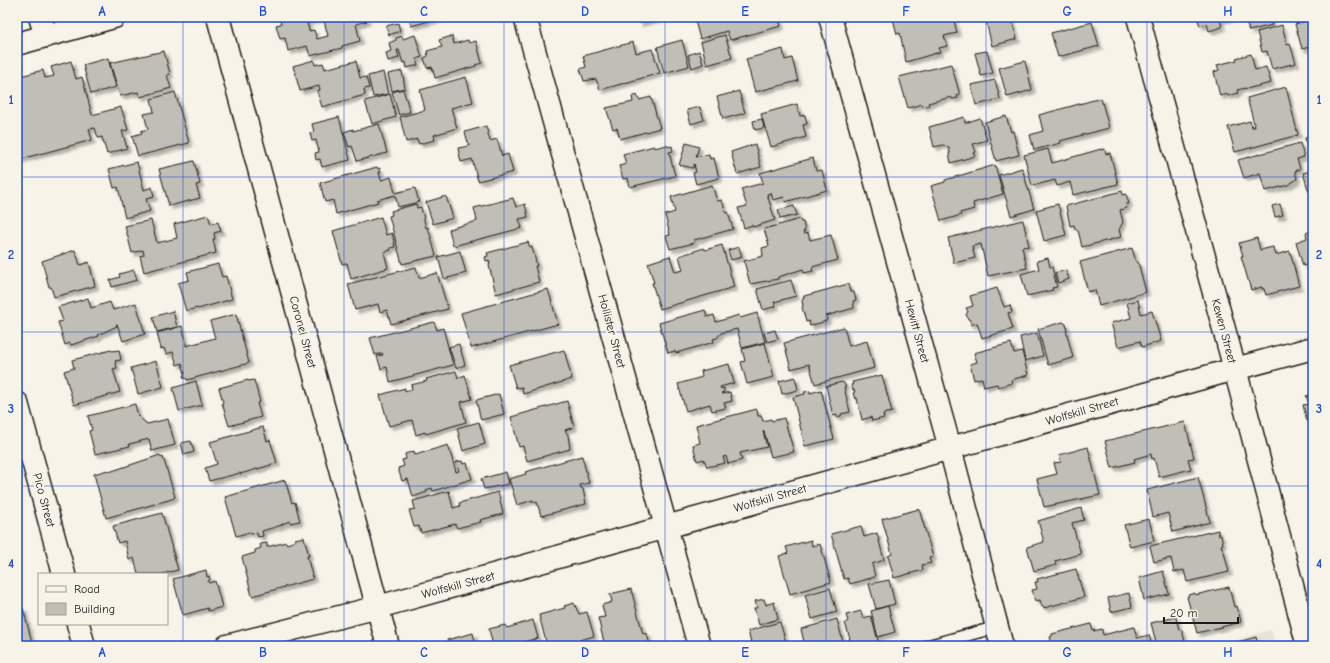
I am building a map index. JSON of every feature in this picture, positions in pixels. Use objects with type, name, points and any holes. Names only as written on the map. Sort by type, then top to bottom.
[{"type":"street","points":[[17,44],[43,26],[114,17]]},
{"type":"street","name":"Coronel Street","points":[[218,17],[388,646]]},
{"type":"street","name":"Hollister Street","points":[[525,17],[699,646]]},
{"type":"street","name":"Hewitt Street","points":[[830,17],[950,448],[1000,637]]},
{"type":"street","name":"Kewen Street","points":[[1138,17],[1308,646]]},
{"type":"street","name":"Wolfskill Street","points":[[227,646],[378,607],[1313,348]]},
{"type":"street","name":"Pico Street","points":[[17,403],[64,573]]},
{"type":"street","points":[[78,625],[84,646]]},
{"type":"lane","points":[[927,646],[1000,637]]},
{"type":"shaded area","points":[[1271,630],[1276,646],[1214,646]]},
{"type":"building","points":[[279,17],[322,17],[307,22],[309,31],[314,30],[317,39],[328,36],[323,17],[366,17],[367,21],[356,24],[360,41],[342,46],[342,48],[310,56],[307,46],[288,51],[285,38],[280,39],[276,25],[281,24]]},
{"type":"building","points":[[409,17],[444,17],[411,26]]},
{"type":"building","points":[[638,17],[662,17],[639,23]]},
{"type":"building","points":[[694,17],[778,17],[781,26],[730,40],[727,31],[700,39]]},
{"type":"building","points":[[900,17],[953,17],[957,33],[944,36],[947,46],[939,48],[940,52],[906,62],[900,33],[897,34],[893,19]]},
{"type":"building","points":[[985,17],[997,17],[997,19],[1011,17],[1017,39],[992,46]]},
{"type":"building","points":[[1197,17],[1233,17],[1220,20],[1222,27],[1209,31],[1207,24],[1200,26]]},
{"type":"building","points":[[1245,17],[1270,17],[1272,25],[1249,31]]},
{"type":"building","points":[[1313,19],[1313,46],[1302,49],[1295,24]]},
{"type":"building","points":[[1092,22],[1099,46],[1058,57],[1051,33]]},
{"type":"building","points":[[398,23],[400,31],[389,35],[386,26]]},
{"type":"building","points":[[1282,25],[1287,45],[1290,44],[1296,63],[1272,69],[1267,51],[1262,52],[1257,32]]},
{"type":"building","points":[[415,35],[422,57],[416,59],[418,65],[407,68],[406,62],[403,63],[399,50],[397,50],[399,58],[388,61],[386,53],[391,51],[389,43],[402,36],[403,39]]},
{"type":"building","points":[[725,35],[732,58],[707,65],[701,42]]},
{"type":"building","points":[[452,36],[454,44],[468,40],[469,43],[476,41],[482,63],[435,78],[432,67],[427,68],[424,58],[428,56],[427,51],[442,47],[439,40]]},
{"type":"building","points":[[682,40],[689,66],[664,73],[657,47]]},
{"type":"building","points":[[633,42],[636,53],[652,49],[660,73],[600,90],[596,79],[584,81],[580,69],[586,67],[583,56]]},
{"type":"building","points":[[783,49],[785,60],[792,58],[798,81],[755,92],[746,59]]},
{"type":"building","points":[[164,51],[170,74],[167,75],[171,88],[140,97],[138,92],[120,96],[110,63]]},
{"type":"building","points":[[699,51],[703,64],[692,68],[688,55]]},
{"type":"building","points":[[987,51],[993,73],[981,76],[975,53]]},
{"type":"building","points":[[1251,54],[1255,70],[1266,67],[1271,83],[1237,90],[1238,93],[1228,96],[1228,94],[1220,96],[1214,72],[1219,70],[1217,65],[1237,60],[1236,58]]},
{"type":"building","points":[[108,58],[116,87],[91,94],[83,65]]},
{"type":"building","points":[[314,60],[315,65],[323,63],[325,69],[356,61],[360,78],[366,77],[369,88],[364,89],[365,95],[322,107],[317,91],[320,90],[319,86],[300,91],[293,66]]},
{"type":"building","points":[[71,61],[76,79],[82,77],[92,115],[121,107],[128,130],[122,131],[127,148],[107,154],[102,137],[98,138],[95,128],[89,129],[92,140],[17,160],[17,77],[43,70],[45,78],[54,76],[51,67]]},
{"type":"building","points":[[1025,61],[1032,90],[1007,97],[999,68]]},
{"type":"building","points":[[951,64],[960,95],[957,95],[958,98],[952,99],[951,97],[928,103],[929,105],[923,107],[922,104],[908,108],[899,77]]},
{"type":"building","points":[[402,71],[405,88],[392,91],[388,74]]},
{"type":"building","points":[[383,72],[388,94],[373,97],[368,76]]},
{"type":"building","points":[[466,77],[473,102],[451,108],[457,128],[434,135],[435,140],[419,144],[417,139],[406,142],[400,117],[425,110],[420,90]]},
{"type":"building","points":[[995,80],[1000,99],[976,105],[971,85]]},
{"type":"building","points":[[1286,87],[1298,135],[1235,152],[1228,127],[1250,121],[1252,127],[1255,127],[1247,98]]},
{"type":"building","points":[[403,89],[410,112],[399,115],[392,92]]},
{"type":"building","points":[[739,91],[745,113],[723,119],[717,97]]},
{"type":"building","points":[[175,92],[189,143],[138,156],[132,136],[142,133],[141,131],[148,129],[144,114],[154,112],[151,99]]},
{"type":"building","points":[[390,94],[396,117],[372,124],[365,101]]},
{"type":"building","points":[[637,95],[639,100],[651,97],[660,128],[620,139],[617,128],[613,129],[606,108],[633,102],[632,97]]},
{"type":"building","points":[[1101,98],[1109,128],[1060,141],[1061,143],[1034,150],[1030,135],[1043,131],[1039,115]]},
{"type":"building","points":[[797,104],[800,116],[805,115],[807,124],[803,125],[806,137],[771,147],[761,114]]},
{"type":"building","points":[[700,107],[704,120],[691,124],[687,110]]},
{"type":"building","points":[[1006,116],[1011,132],[1013,131],[1019,155],[996,161],[985,122]]},
{"type":"building","points":[[339,117],[350,160],[322,167],[320,159],[316,160],[315,153],[319,152],[316,140],[312,141],[310,133],[314,132],[312,124]]},
{"type":"building","points":[[964,117],[965,123],[980,118],[987,140],[973,144],[976,152],[973,153],[975,156],[951,163],[949,148],[943,145],[934,147],[929,127]]},
{"type":"building","points":[[762,119],[764,128],[755,130],[753,121]]},
{"type":"building","points":[[379,124],[387,153],[357,161],[352,146],[349,147],[344,132]]},
{"type":"building","points":[[486,126],[490,141],[497,139],[502,156],[508,154],[513,172],[478,181],[472,159],[461,162],[458,148],[469,146],[465,132]]},
{"type":"building","points":[[1313,136],[1313,150],[1308,152],[1305,138]]},
{"type":"building","points":[[686,143],[699,147],[696,157],[709,154],[710,159],[714,158],[719,178],[696,184],[693,173],[696,172],[694,164],[693,168],[679,165]]},
{"type":"building","points":[[1300,143],[1304,157],[1297,159],[1300,169],[1295,171],[1297,179],[1288,185],[1265,191],[1260,173],[1244,178],[1238,160]]},
{"type":"building","points":[[755,144],[761,167],[737,174],[731,152]]},
{"type":"building","points":[[667,145],[668,147],[672,146],[673,151],[669,152],[675,176],[630,187],[628,178],[623,179],[619,166],[626,164],[623,154],[654,146],[654,148]]},
{"type":"building","points":[[1048,149],[1052,163],[1105,149],[1106,154],[1110,153],[1118,184],[1073,195],[1070,182],[1057,186],[1055,180],[1032,186],[1024,155]]},
{"type":"building","points":[[813,158],[816,171],[822,170],[827,190],[785,202],[784,197],[773,200],[771,193],[767,194],[775,220],[753,227],[752,225],[744,228],[738,208],[747,206],[741,189],[763,183],[760,173]]},
{"type":"building","points":[[194,161],[200,184],[196,185],[200,198],[169,206],[159,169]]},
{"type":"building","points":[[137,162],[144,190],[152,187],[154,197],[146,199],[150,211],[125,218],[118,187],[114,188],[109,169]]},
{"type":"building","points":[[995,165],[1003,194],[973,203],[974,209],[941,221],[931,186],[945,182],[945,180]]},
{"type":"building","points":[[377,167],[378,169],[380,168],[381,172],[379,172],[381,180],[391,177],[395,193],[415,188],[419,202],[398,207],[395,195],[377,200],[378,202],[336,214],[333,200],[325,202],[320,183]]},
{"type":"building","points":[[1022,168],[1034,209],[1011,216],[999,175]]},
{"type":"building","points":[[1313,170],[1313,191],[1309,192],[1303,173]]},
{"type":"building","points":[[712,185],[717,201],[722,200],[726,213],[728,212],[733,229],[694,240],[694,243],[670,249],[666,236],[670,235],[665,215],[675,212],[671,197]]},
{"type":"building","points":[[1122,191],[1123,195],[1126,194],[1129,204],[1126,204],[1127,208],[1120,210],[1123,222],[1119,230],[1121,237],[1082,247],[1078,230],[1076,230],[1074,225],[1070,226],[1066,206]]},
{"type":"building","points":[[446,196],[453,218],[433,224],[426,202]]},
{"type":"building","points":[[513,198],[516,207],[525,204],[528,217],[519,219],[522,228],[453,246],[449,229],[477,221],[474,208]]},
{"type":"building","points":[[416,204],[417,208],[421,207],[426,228],[428,227],[436,256],[402,264],[389,216],[392,215],[391,211]]},
{"type":"building","points":[[1058,204],[1066,235],[1044,241],[1036,210]]},
{"type":"building","points":[[1280,204],[1283,215],[1275,217],[1272,206]]},
{"type":"building","points":[[794,206],[797,215],[780,219],[778,210]]},
{"type":"building","points":[[208,215],[211,224],[218,222],[221,231],[214,233],[215,239],[213,239],[216,253],[144,272],[140,256],[144,255],[143,250],[132,253],[125,226],[151,220],[157,243],[177,238],[174,224]]},
{"type":"building","points":[[381,217],[386,235],[392,233],[395,247],[384,252],[388,268],[351,279],[347,263],[342,264],[333,231]]},
{"type":"building","points":[[800,219],[801,222],[803,222],[805,231],[803,232],[804,234],[808,233],[810,240],[831,235],[838,260],[812,267],[813,271],[804,273],[803,269],[778,277],[778,279],[750,284],[744,261],[763,256],[762,248],[769,246],[764,229]]},
{"type":"building","points":[[1023,220],[1029,246],[1022,247],[1027,268],[988,276],[981,244],[972,246],[975,258],[954,263],[948,238]]},
{"type":"building","points":[[1313,230],[1313,263],[1303,266],[1296,242],[1307,238],[1306,233]]},
{"type":"building","points":[[1257,238],[1260,250],[1273,247],[1276,255],[1290,251],[1299,286],[1266,295],[1262,287],[1251,290],[1241,256],[1243,256],[1239,243]]},
{"type":"building","points":[[528,242],[530,247],[532,247],[539,282],[496,294],[489,260],[486,261],[485,257],[488,256],[487,253]]},
{"type":"building","points":[[722,245],[734,287],[660,309],[648,263],[670,256],[675,272],[683,270],[679,256],[704,248],[705,250]]},
{"type":"building","points":[[739,247],[742,257],[731,260],[728,250]]},
{"type":"building","points":[[1132,248],[1136,262],[1138,262],[1146,292],[1099,306],[1095,290],[1088,292],[1080,262]]},
{"type":"building","points":[[75,250],[80,265],[89,262],[95,286],[54,297],[51,287],[49,287],[42,261]]},
{"type":"building","points":[[460,251],[466,273],[444,279],[438,257]]},
{"type":"building","points":[[1048,258],[1057,287],[1052,288],[1053,290],[1027,296],[1021,274],[1039,269],[1037,261]]},
{"type":"building","points":[[218,264],[222,277],[226,276],[232,299],[186,311],[178,283],[189,280],[187,272]]},
{"type":"building","points":[[416,267],[419,278],[437,273],[448,309],[391,324],[387,310],[380,312],[378,304],[355,310],[348,284]]},
{"type":"building","points":[[134,270],[137,280],[112,287],[110,280],[120,277],[119,274]]},
{"type":"building","points":[[1066,270],[1069,279],[1058,283],[1055,273]]},
{"type":"building","points":[[791,280],[796,296],[774,302],[776,306],[763,310],[757,289]]},
{"type":"building","points":[[848,284],[850,292],[854,292],[856,300],[853,301],[854,308],[826,316],[826,321],[810,326],[809,321],[806,322],[802,307],[804,296]]},
{"type":"building","points":[[997,288],[1004,307],[1010,305],[1012,312],[1008,313],[1013,329],[982,338],[977,323],[971,325],[966,314],[968,312],[966,308],[973,306],[970,296]]},
{"type":"building","points":[[548,289],[558,324],[471,348],[461,313]]},
{"type":"building","points":[[88,298],[91,308],[110,302],[113,310],[136,303],[145,334],[123,341],[117,324],[116,324],[117,326],[98,335],[99,336],[71,345],[70,343],[65,345],[58,322],[63,321],[58,307]]},
{"type":"building","points":[[1138,300],[1141,314],[1152,311],[1161,341],[1142,347],[1140,341],[1118,347],[1111,323],[1131,318],[1127,303]]},
{"type":"building","points":[[705,310],[707,317],[714,315],[716,322],[739,315],[740,318],[757,313],[765,342],[742,348],[737,329],[721,333],[717,338],[713,339],[714,342],[676,353],[675,351],[668,353],[659,323]]},
{"type":"building","points":[[173,311],[177,327],[157,332],[153,317]]},
{"type":"building","points":[[236,314],[249,363],[187,380],[183,375],[185,374],[182,363],[177,365],[173,352],[166,354],[164,348],[161,349],[157,333],[182,326],[186,346],[215,338],[210,321]]},
{"type":"building","points":[[434,322],[437,330],[443,328],[453,365],[390,382],[387,367],[381,369],[377,356],[383,355],[382,353],[375,355],[370,338]]},
{"type":"building","points":[[1063,322],[1066,324],[1066,330],[1073,358],[1048,365],[1038,329]]},
{"type":"building","points":[[844,327],[849,346],[867,341],[874,368],[815,384],[809,364],[791,369],[784,343]]},
{"type":"building","points":[[775,330],[778,339],[767,342],[764,333]]},
{"type":"building","points":[[1037,333],[1043,356],[1025,361],[1020,337]]},
{"type":"building","points":[[765,343],[774,377],[747,384],[741,362],[745,361],[742,349]]},
{"type":"building","points":[[1011,343],[1014,353],[1022,351],[1028,375],[1011,380],[1012,383],[998,387],[997,384],[984,387],[982,378],[974,380],[970,364],[977,362],[974,353]]},
{"type":"building","points":[[459,344],[465,365],[456,368],[449,347]]},
{"type":"building","points":[[111,350],[119,350],[121,360],[115,361],[117,368],[113,369],[120,392],[74,405],[64,371],[74,368],[72,360]]},
{"type":"building","points":[[564,350],[572,379],[523,394],[522,387],[516,388],[509,365]]},
{"type":"building","points":[[156,361],[163,387],[138,394],[131,368]]},
{"type":"building","points":[[729,364],[734,383],[720,387],[721,389],[724,388],[724,392],[721,393],[722,394],[730,392],[732,401],[724,403],[726,408],[712,411],[710,404],[686,411],[678,384],[702,377],[701,371]]},
{"type":"building","points":[[456,371],[458,378],[465,375],[472,399],[461,402],[466,422],[426,434],[425,432],[416,435],[412,420],[389,426],[380,395],[405,388],[405,391],[412,389],[411,385],[427,381],[426,379]]},
{"type":"building","points":[[882,375],[892,412],[883,414],[884,418],[872,421],[871,417],[862,420],[857,398],[855,399],[853,393],[855,392],[851,385],[853,384],[852,382]]},
{"type":"building","points":[[795,377],[798,390],[782,394],[779,381]]},
{"type":"building","points":[[248,380],[254,380],[260,402],[257,403],[261,417],[229,426],[219,388]]},
{"type":"building","points":[[196,381],[202,405],[179,411],[173,388]]},
{"type":"building","points":[[842,382],[846,387],[844,387],[850,412],[841,414],[841,416],[837,417],[837,415],[833,416],[826,386]]},
{"type":"building","points":[[821,390],[834,439],[805,446],[793,397],[805,394],[804,392],[810,391],[810,393]]},
{"type":"building","points":[[499,394],[504,414],[481,420],[476,400]]},
{"type":"building","points":[[1313,394],[1313,422],[1312,419],[1307,421],[1303,405],[1309,404],[1306,396]]},
{"type":"building","points":[[567,401],[574,427],[565,430],[568,435],[570,449],[527,461],[523,446],[519,447],[511,417]]},
{"type":"building","points":[[135,404],[138,416],[147,424],[168,419],[175,445],[152,451],[149,439],[129,444],[130,446],[95,454],[89,431],[92,430],[88,416]]},
{"type":"building","points":[[757,409],[758,416],[761,416],[763,421],[771,419],[772,421],[784,418],[794,452],[771,457],[763,431],[767,447],[740,453],[742,460],[728,464],[726,456],[723,457],[725,463],[707,467],[704,459],[697,461],[693,445],[700,443],[696,425]]},
{"type":"building","points":[[479,422],[485,444],[463,451],[457,428]]},
{"type":"building","points":[[1185,422],[1194,458],[1188,459],[1191,469],[1159,477],[1154,458],[1152,459],[1151,454],[1134,459],[1135,462],[1112,468],[1105,441]]},
{"type":"building","points":[[263,427],[267,441],[270,440],[277,463],[209,481],[205,468],[217,464],[210,442]]},
{"type":"building","points":[[191,441],[194,452],[184,455],[181,443]]},
{"type":"building","points":[[448,445],[456,472],[459,471],[456,462],[462,461],[463,464],[467,463],[472,479],[433,491],[432,488],[426,490],[427,492],[413,497],[408,479],[402,481],[398,468],[404,466],[402,460],[406,459],[405,454],[414,451],[415,455]]},
{"type":"building","points":[[1088,447],[1100,495],[1044,507],[1037,479],[1057,474],[1054,463],[1061,462],[1059,455]]},
{"type":"building","points":[[160,455],[161,458],[163,457],[175,497],[106,518],[94,474],[108,470],[109,472]]},
{"type":"building","points":[[582,456],[589,483],[580,485],[583,489],[586,504],[541,516],[537,502],[534,503],[533,500],[517,505],[509,479],[526,474],[525,472]]},
{"type":"building","points":[[506,472],[509,484],[484,489],[481,479]]},
{"type":"building","points":[[1198,477],[1210,522],[1173,532],[1168,513],[1153,517],[1147,490]]},
{"type":"building","points":[[285,480],[292,503],[295,502],[300,521],[290,523],[290,521],[262,531],[263,536],[258,537],[257,533],[251,534],[250,532],[236,536],[225,497]]},
{"type":"building","points":[[449,491],[453,508],[460,506],[459,503],[498,492],[503,514],[480,520],[481,522],[457,528],[455,524],[421,533],[419,526],[414,527],[409,510],[415,509],[413,501]]},
{"type":"building","points":[[1081,508],[1084,520],[1072,523],[1081,554],[1055,561],[1056,565],[1034,571],[1027,547],[1044,542],[1038,521]]},
{"type":"building","points":[[919,509],[933,557],[929,558],[931,563],[922,565],[923,570],[894,578],[888,556],[892,554],[882,519]]},
{"type":"building","points":[[162,513],[178,570],[166,573],[138,573],[134,558],[129,560],[125,541],[118,543],[113,526]]},
{"type":"building","points":[[1149,519],[1154,541],[1130,547],[1124,525]]},
{"type":"building","points":[[861,526],[864,537],[877,533],[884,560],[872,564],[875,577],[850,584],[848,578],[844,579],[831,534]]},
{"type":"building","points":[[1218,530],[1219,536],[1221,535],[1223,544],[1221,545],[1229,572],[1187,582],[1184,570],[1174,572],[1171,558],[1154,562],[1150,546]]},
{"type":"building","points":[[304,537],[313,579],[252,596],[242,557],[255,553],[255,550],[261,548],[260,544],[267,543],[267,547],[286,542],[287,544],[295,541],[295,539]]},
{"type":"building","points":[[811,540],[812,546],[820,544],[831,582],[790,594],[779,556],[788,553],[786,547]]},
{"type":"building","points":[[1076,569],[1084,597],[1044,608],[1044,606],[1042,607],[1040,600],[1035,601],[1032,590],[1037,589],[1035,582],[1038,582],[1037,579]]},
{"type":"building","points":[[206,570],[207,577],[209,576],[210,580],[208,581],[209,583],[215,581],[222,607],[208,611],[208,608],[183,615],[173,579]]},
{"type":"building","points":[[1163,571],[1169,594],[1144,600],[1139,578]]},
{"type":"building","points":[[889,580],[895,604],[876,609],[869,584]]},
{"type":"building","points":[[1229,587],[1234,607],[1237,606],[1241,622],[1197,633],[1187,597],[1188,595],[1195,593],[1195,595]]},
{"type":"building","points":[[830,588],[837,612],[812,619],[805,595]]},
{"type":"building","points":[[631,589],[643,634],[647,633],[650,646],[605,646],[598,618],[605,617],[602,605],[612,602],[610,594]]},
{"type":"building","points":[[1129,593],[1132,607],[1111,612],[1108,598]]},
{"type":"building","points":[[764,599],[766,605],[774,602],[778,619],[759,625],[754,608],[757,608],[755,601]]},
{"type":"building","points":[[574,603],[579,614],[587,612],[594,636],[580,640],[581,642],[576,644],[575,641],[557,646],[547,646],[539,615],[565,608],[564,606]]},
{"type":"building","points":[[888,606],[895,632],[878,637],[871,611]]},
{"type":"building","points":[[23,608],[33,646],[17,646],[17,609]]},
{"type":"building","points":[[861,611],[863,618],[871,616],[879,644],[872,646],[849,646],[848,640],[850,639],[845,623],[848,621],[846,615]]},
{"type":"building","points":[[1176,617],[1179,630],[1182,630],[1186,646],[1157,646],[1151,623]]},
{"type":"building","points":[[837,619],[844,646],[805,646],[801,629]]},
{"type":"building","points":[[533,620],[538,638],[520,643],[521,646],[493,646],[489,629],[505,625],[507,628]]},
{"type":"building","points":[[780,622],[787,646],[752,646],[748,631]]},
{"type":"building","points":[[1091,624],[1093,631],[1102,629],[1103,635],[1134,627],[1137,638],[1149,635],[1152,646],[1128,646],[1127,644],[1121,646],[1048,646],[1052,644],[1050,637],[1052,634]]},
{"type":"building","points":[[473,633],[476,646],[449,646],[447,640]]},
{"type":"building","points":[[1256,637],[1258,646],[1224,646]]}]
